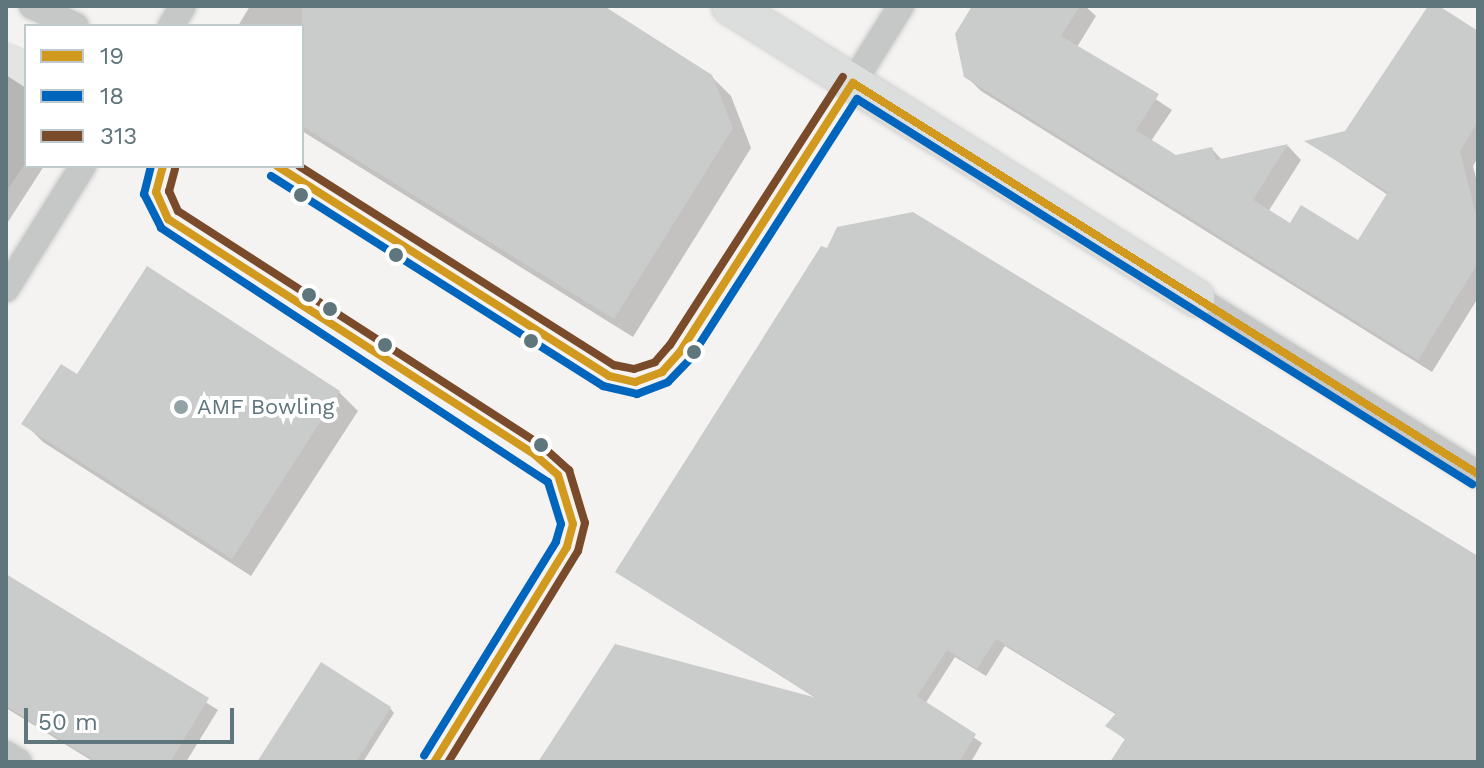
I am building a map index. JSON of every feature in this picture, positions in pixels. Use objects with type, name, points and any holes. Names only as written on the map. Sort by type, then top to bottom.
[{"type":"street","points":[[32,6],[72,24]]},
{"type":"street","points":[[172,24],[183,6]]},
{"type":"street","points":[[730,6],[1478,474]]},
{"type":"street","points":[[853,83],[901,6]]},
{"type":"street","points":[[6,289],[82,168]]},
{"type":"street","points":[[6,754],[19,762]]},
{"type":"shaded area","points":[[6,41],[24,48],[24,165],[6,192]]},
{"type":"building","points":[[302,6],[604,6],[712,75],[733,128],[614,319],[304,127]]},
{"type":"building","points":[[972,6],[1080,6],[1061,36],[1159,94],[1136,130],[1176,155],[1212,147],[1216,160],[1288,144],[1253,200],[1290,223],[1301,205],[1358,240],[1388,192],[1304,141],[1345,131],[1428,6],[1439,6],[1478,31],[1478,121],[1460,151],[1478,223],[1478,263],[1418,360],[964,77],[955,34]]},
{"type":"building","points":[[913,212],[1478,556],[1478,762],[1110,762],[1125,739],[1105,726],[1116,713],[996,639],[977,669],[947,650],[917,696],[976,734],[959,762],[538,762],[615,644],[817,698],[615,572],[821,246],[827,248],[837,227]]},
{"type":"building","name":"AMF Bowling","points":[[147,266],[340,391],[232,559],[21,424],[61,364],[77,374]]},
{"type":"building","points":[[6,574],[209,698],[170,762],[97,762],[6,706]]},
{"type":"building","points":[[321,662],[391,707],[356,762],[257,762]]},
{"type":"transit line","name":"313","points":[[302,168],[614,365],[634,369],[655,362],[670,345],[843,77]]},
{"type":"transit line","name":"19","points":[[280,168],[609,376],[635,382],[662,372],[680,352],[853,83],[1478,474]]},
{"type":"transit line","name":"18","points":[[271,176],[603,386],[637,394],[668,382],[690,359],[857,99],[1472,484]]},
{"type":"transit line","name":"18","points":[[150,168],[144,194],[161,228],[548,482],[561,524],[556,542],[424,756]]},
{"type":"transit line","name":"19","points":[[162,168],[156,192],[168,219],[535,455],[558,475],[573,524],[567,547],[434,762]]},
{"type":"transit line","name":"313","points":[[175,169],[169,191],[178,211],[541,445],[569,470],[585,523],[578,551],[448,762]]},
{"type":"place","name":"AMF Bowling","points":[[181,407]]}]
